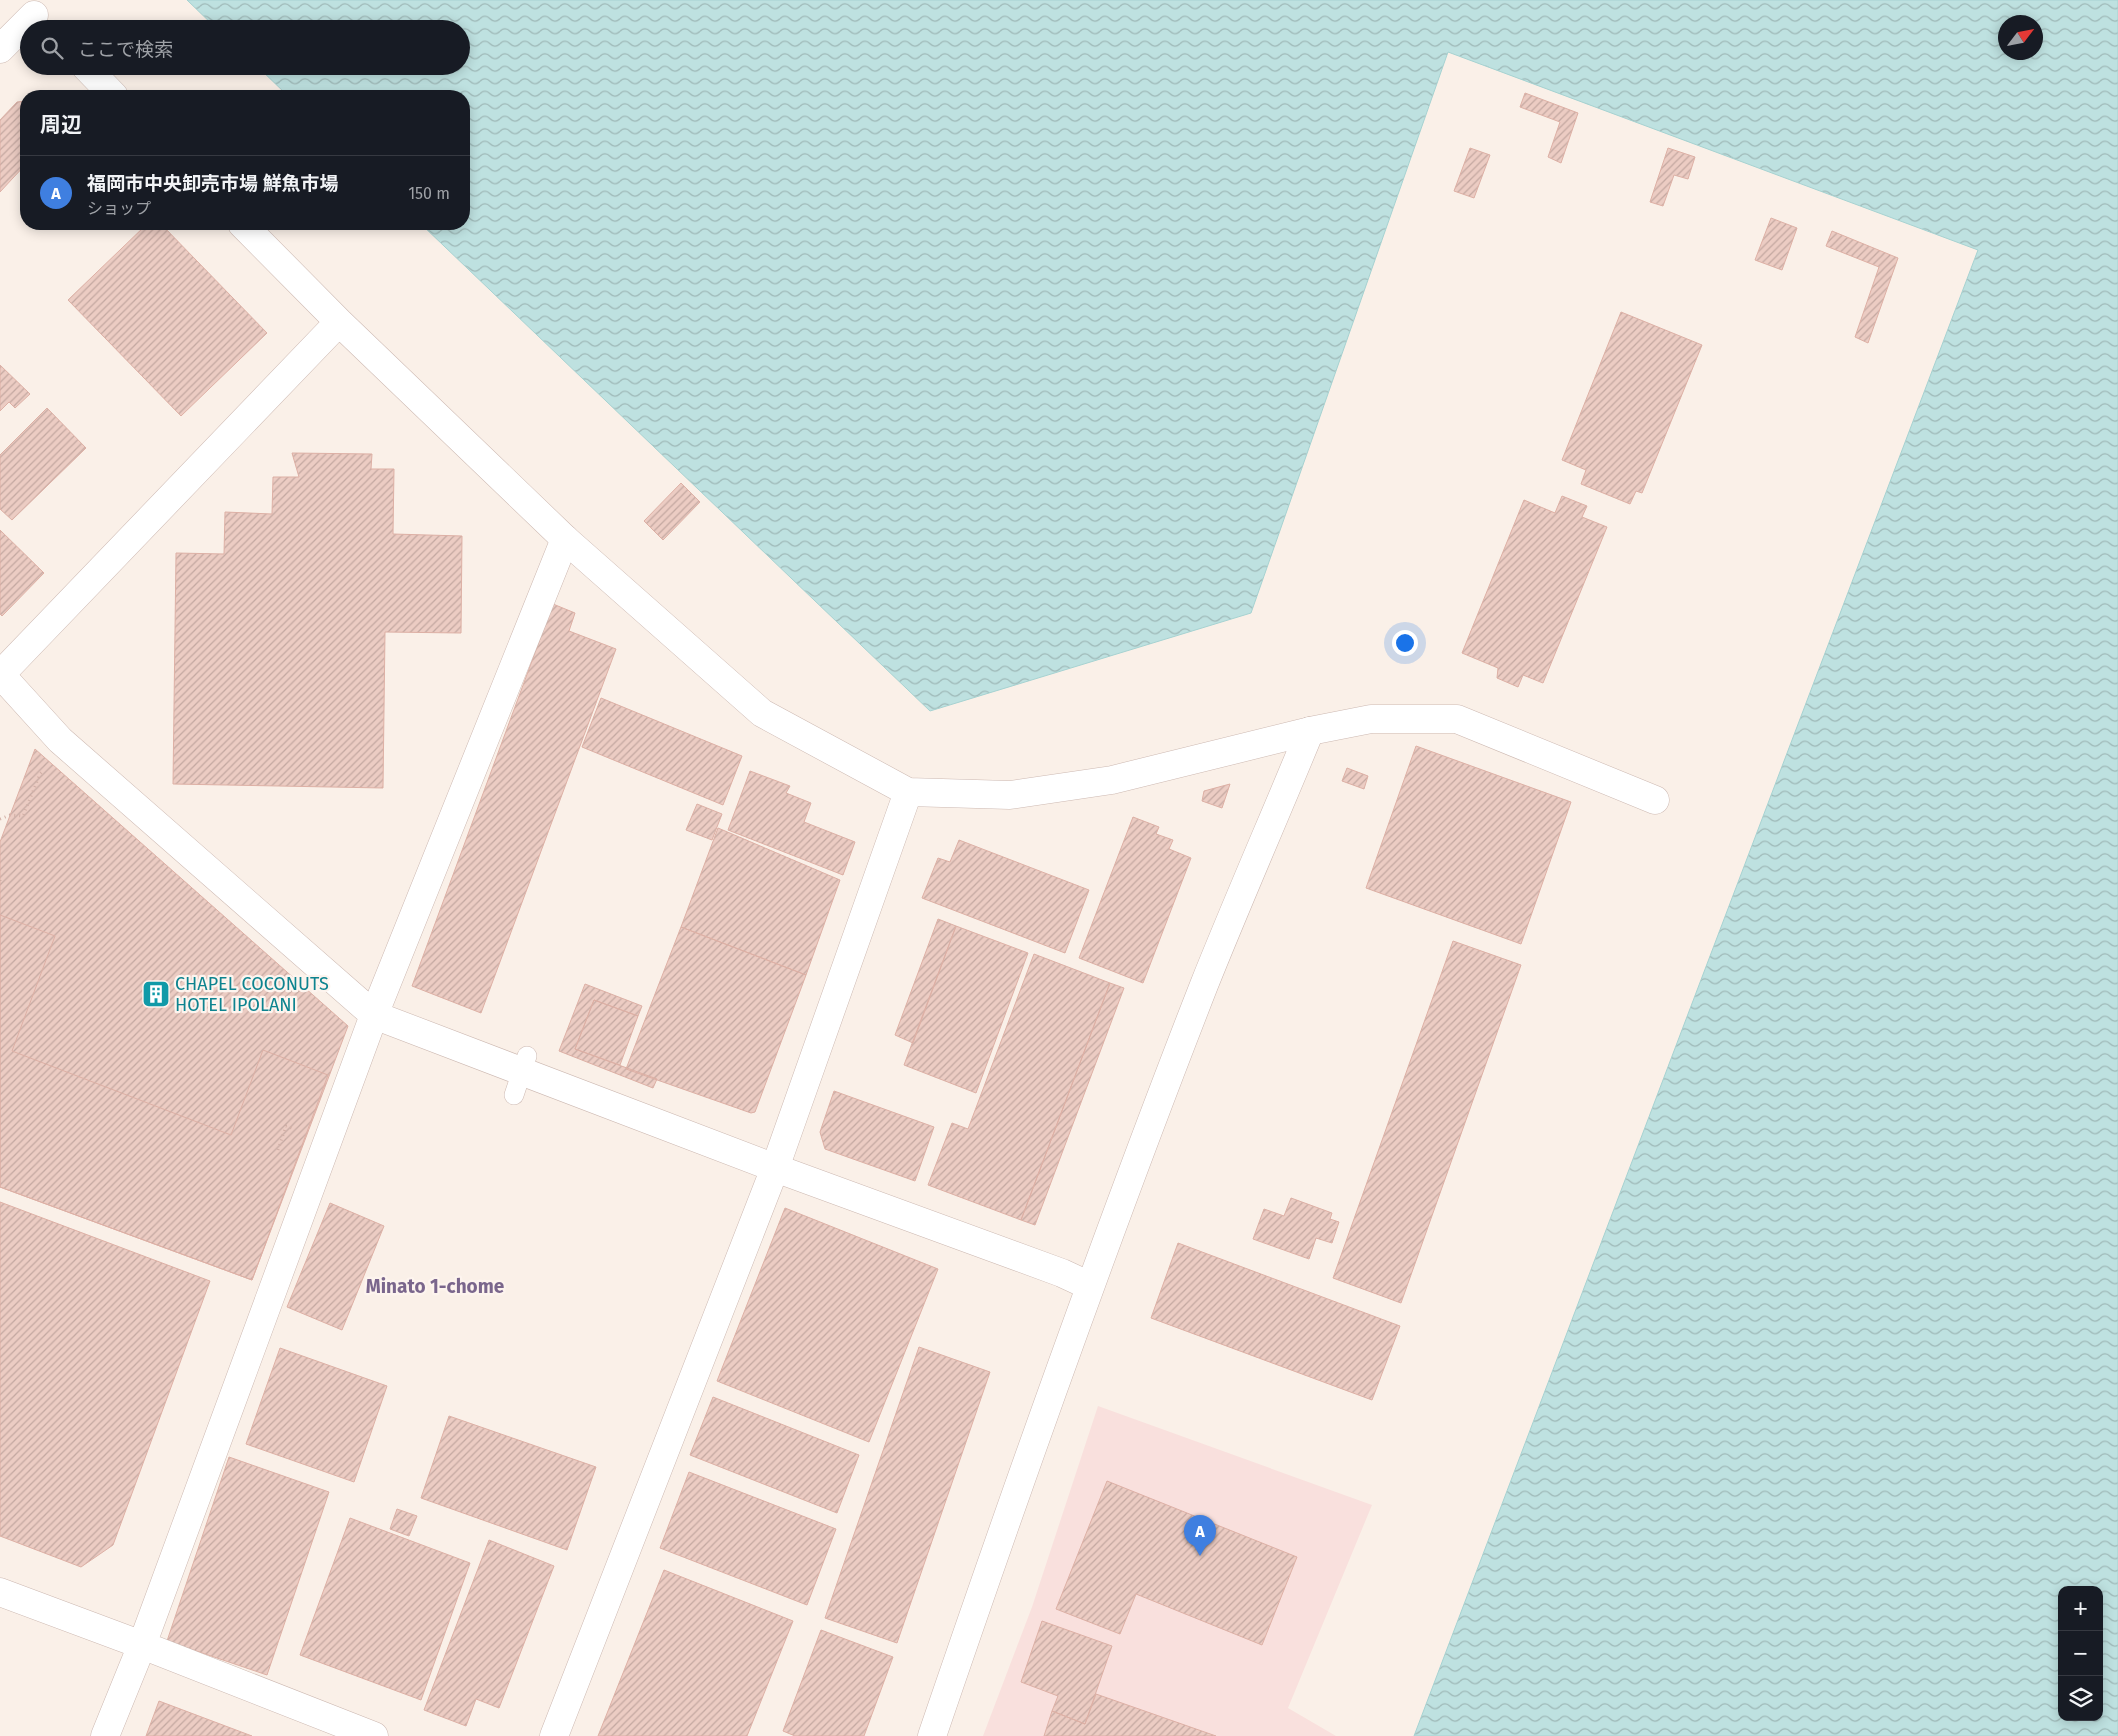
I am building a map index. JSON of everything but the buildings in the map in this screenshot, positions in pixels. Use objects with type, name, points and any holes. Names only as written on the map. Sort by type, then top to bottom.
[{"type":"street","points":[[0,49],[20,28]]},
{"type":"street","points":[[94,75],[108,90]]},
{"type":"street","points":[[248,230],[339,322],[565,539],[762,713],[908,792],[1010,795],[1112,780],[1310,731],[1371,719],[1457,719],[1656,800]]},
{"type":"street","points":[[339,322],[0,675],[60,740],[374,1015],[521,1074],[1062,1273],[1090,1286]]},
{"type":"street","points":[[105,1736],[142,1644],[374,1015],[565,539]]},
{"type":"street","points":[[932,1736],[1014,1495],[1090,1286],[1205,984],[1310,731]]},
{"type":"street","points":[[554,1736],[775,1168],[908,792]]},
{"type":"street","points":[[0,1592],[142,1644],[374,1736]]},
{"type":"path","points":[[0,819],[10,815],[23,816],[40,774],[46,769]]},
{"type":"path","points":[[278,1150],[286,1126],[300,1130]]},
{"type":"shaded area","points":[[1098,1406],[1372,1505],[1288,1708],[1336,1736],[983,1736],[1032,1607]]},
{"type":"water","points":[[187,0],[2118,0],[2118,1736],[1414,1736],[1978,250],[1448,52],[1251,613],[930,711],[427,230],[470,230],[470,90],[282,90],[266,75],[470,75],[470,20],[208,20]]},
{"type":"place","name":"CHAPEL COCONUTS HOTEL IPOLANI","points":[[156,994]]},
{"type":"place","name":"福岡市中央卸売市場 鮮魚市場","points":[[1200,1556]]},
{"type":"district","name":"Minato 1-chome","points":[[435,1286]]}]
